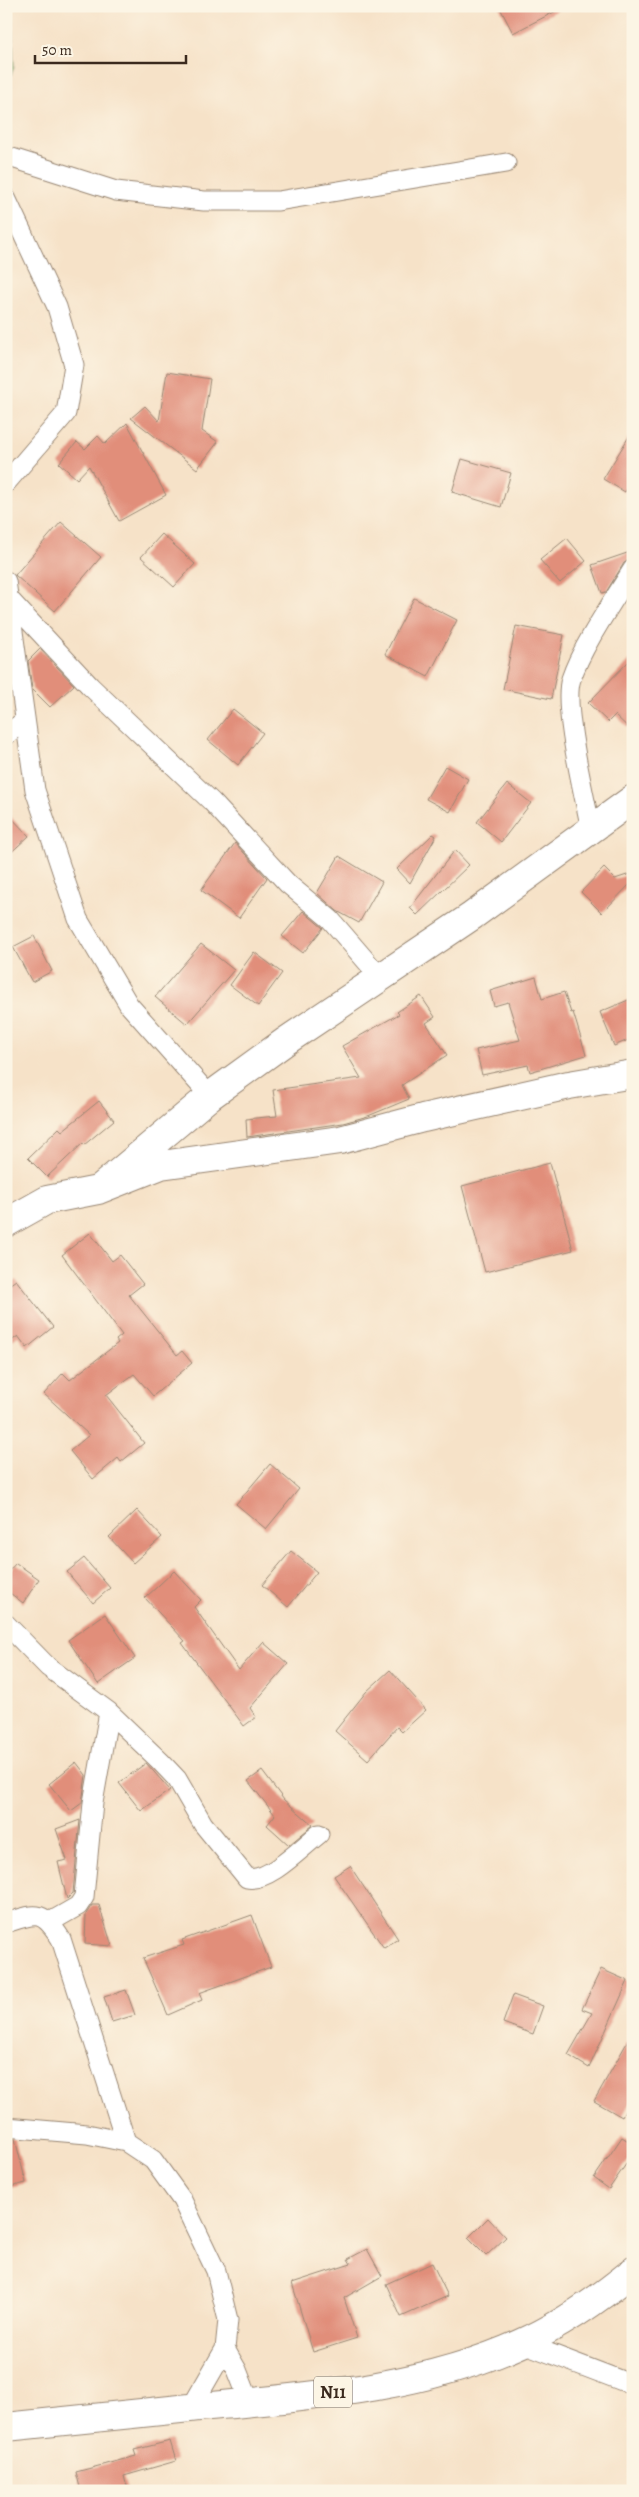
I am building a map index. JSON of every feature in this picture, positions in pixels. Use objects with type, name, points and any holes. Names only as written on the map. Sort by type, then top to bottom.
[{"type":"main road","points":[[98,1190],[210,1096],[380,977],[472,916],[633,799]]},
{"type":"main road","points":[[6,1223],[47,1200],[98,1190],[161,1165],[340,1140],[441,1114],[569,1085],[633,1074]]},
{"type":"main road","name":"N11","points":[[6,2427],[250,2403],[398,2383],[464,2364],[523,2343],[598,2300],[633,2272]]},
{"type":"street","points":[[6,156],[116,191],[204,201],[278,201],[506,163]]},
{"type":"street","points":[[6,198],[57,307],[74,365],[66,413],[6,483]]},
{"type":"street","points":[[591,830],[569,705],[570,680],[581,656],[633,569]]},
{"type":"street","points":[[7,590],[35,790],[78,919],[129,1005],[210,1096]]},
{"type":"street","points":[[7,590],[90,686],[212,802],[288,884],[330,919],[380,977]]},
{"type":"street","points":[[6,735],[24,721]]},
{"type":"street","points":[[6,1624],[48,1667],[109,1712],[177,1779],[203,1824],[247,1878],[256,1880],[266,1876],[319,1834]]},
{"type":"street","points":[[50,1922],[78,1906],[84,1897],[93,1803],[109,1712]]},
{"type":"street","points":[[6,1923],[34,1914],[42,1916],[50,1922],[61,1939],[126,2142]]},
{"type":"street","points":[[6,2127],[87,2134],[126,2142],[153,2160],[182,2200],[216,2271],[228,2320],[226,2349],[191,2408]]},
{"type":"street","points":[[523,2343],[633,2385]]},
{"type":"street","points":[[226,2349],[237,2370],[250,2403]]},
{"type":"green space","points":[[6,6],[11,6],[14,67],[6,87]]},
{"type":"building","points":[[499,6],[566,6],[513,33]]},
{"type":"building","points":[[167,372],[210,379],[202,431],[218,442],[197,469],[131,418],[145,406],[159,421]]},
{"type":"building","points":[[127,423],[166,495],[119,521],[89,466],[77,479],[59,463],[77,442],[85,449],[98,436],[105,444]]},
{"type":"building","points":[[633,430],[633,479],[625,492],[603,479]]},
{"type":"building","points":[[462,459],[511,473],[501,507],[452,492]]},
{"type":"building","points":[[61,522],[101,557],[55,611],[15,575]]},
{"type":"building","points":[[162,534],[195,564],[174,587],[141,557]]},
{"type":"building","points":[[567,538],[586,561],[560,583],[540,560]]},
{"type":"building","points":[[633,551],[633,558],[624,563],[606,592],[602,593],[592,565]]},
{"type":"building","points":[[414,598],[457,620],[428,677],[385,654]]},
{"type":"building","points":[[516,626],[564,635],[551,699],[503,689]]},
{"type":"building","points":[[40,649],[74,685],[50,707],[32,689],[28,661]]},
{"type":"building","points":[[633,657],[633,732],[615,715],[608,722],[588,703]]},
{"type":"building","points":[[233,709],[263,733],[238,765],[208,740]]},
{"type":"building","points":[[445,766],[468,779],[450,812],[426,799]]},
{"type":"building","points":[[507,784],[531,803],[501,842],[477,822]]},
{"type":"building","points":[[6,812],[29,836],[6,857]]},
{"type":"building","points":[[433,834],[436,836],[410,883],[397,869]]},
{"type":"building","points":[[235,843],[267,878],[239,918],[201,890]]},
{"type":"building","points":[[455,850],[469,865],[417,915],[410,908]]},
{"type":"building","points":[[339,856],[382,882],[359,923],[337,911],[317,893]]},
{"type":"building","points":[[604,868],[615,879],[633,873],[633,881],[602,913],[581,892]]},
{"type":"building","points":[[303,911],[323,928],[303,953],[282,936]]},
{"type":"building","points":[[34,936],[52,971],[32,982],[13,947]]},
{"type":"building","points":[[201,944],[234,970],[187,1024],[155,997]]},
{"type":"building","points":[[254,952],[282,973],[258,1006],[230,985]]},
{"type":"building","points":[[536,977],[542,999],[564,992],[571,1013],[573,1012],[586,1055],[530,1072],[528,1065],[482,1075],[476,1050],[520,1040],[508,1002],[494,1006],[490,991]]},
{"type":"building","points":[[421,996],[435,1017],[426,1023],[447,1055],[402,1085],[409,1099],[368,1116],[343,1123],[247,1137],[246,1119],[277,1116],[273,1090],[361,1078],[342,1046],[399,1014],[397,1012]]},
{"type":"building","points":[[633,998],[633,1038],[614,1046],[600,1012]]},
{"type":"building","points":[[99,1101],[114,1120],[84,1145],[83,1143],[47,1177],[28,1158],[59,1128],[62,1131]]},
{"type":"building","points":[[550,1163],[573,1250],[485,1272],[462,1186]]},
{"type":"building","points":[[90,1233],[112,1261],[120,1255],[143,1284],[129,1295],[177,1355],[182,1351],[192,1363],[153,1396],[134,1374],[106,1395],[144,1443],[121,1462],[118,1458],[93,1479],[70,1451],[89,1435],[44,1394],[63,1373],[70,1380],[118,1343],[116,1340],[122,1335],[62,1255]]},
{"type":"building","points":[[16,1280],[53,1327],[27,1348],[18,1336],[6,1345],[6,1287]]},
{"type":"building","points":[[270,1464],[299,1489],[266,1529],[236,1504]]},
{"type":"building","points":[[137,1510],[162,1537],[133,1563],[109,1537]]},
{"type":"building","points":[[291,1551],[317,1572],[288,1607],[262,1585]]},
{"type":"building","points":[[84,1558],[110,1588],[93,1603],[67,1572]]},
{"type":"building","points":[[16,1563],[39,1579],[23,1603],[6,1590],[6,1574]]},
{"type":"building","points":[[174,1571],[201,1600],[194,1607],[239,1670],[263,1642],[288,1664],[250,1708],[256,1717],[244,1726],[182,1643],[185,1641],[145,1598]]},
{"type":"building","points":[[105,1614],[135,1658],[98,1684],[68,1640]]},
{"type":"building","points":[[390,1670],[426,1710],[402,1732],[397,1727],[368,1760],[335,1731],[366,1692]]},
{"type":"building","points":[[76,1762],[86,1775],[82,1803],[71,1811],[49,1784]]},
{"type":"building","points":[[146,1763],[170,1790],[141,1811],[119,1783]]},
{"type":"building","points":[[262,1771],[284,1800],[313,1825],[289,1845],[267,1825],[275,1815],[248,1781]]},
{"type":"building","points":[[80,1820],[73,1893],[67,1899],[58,1862],[67,1860],[56,1829]]},
{"type":"building","points":[[350,1866],[398,1939],[384,1948],[334,1876]]},
{"type":"building","points":[[92,1905],[99,1905],[112,1946],[85,1944],[86,1914]]},
{"type":"building","points":[[252,1915],[271,1967],[199,1993],[202,2000],[168,2015],[143,1958],[184,1945],[182,1940]]},
{"type":"building","points":[[601,1969],[628,1981],[589,2068],[568,2055],[592,2013],[582,2009]]},
{"type":"building","points":[[126,1990],[135,2015],[112,2022],[104,1997]]},
{"type":"building","points":[[513,1995],[543,2006],[533,2034],[503,2023]]},
{"type":"building","points":[[633,2032],[633,2097],[622,2117],[594,2101]]},
{"type":"building","points":[[622,2137],[633,2144],[633,2154],[609,2189],[594,2178]]},
{"type":"building","points":[[6,2138],[15,2139],[26,2183],[6,2188]]},
{"type":"building","points":[[488,2218],[506,2237],[486,2256],[468,2238]]},
{"type":"building","points":[[367,2249],[382,2276],[344,2298],[357,2338],[313,2352],[292,2283],[351,2264],[348,2259]]},
{"type":"building","points":[[432,2263],[448,2296],[401,2317],[386,2284]]},
{"type":"building","points":[[170,2441],[176,2461],[124,2476],[128,2491],[81,2491],[76,2472],[136,2456],[134,2450]]}]
